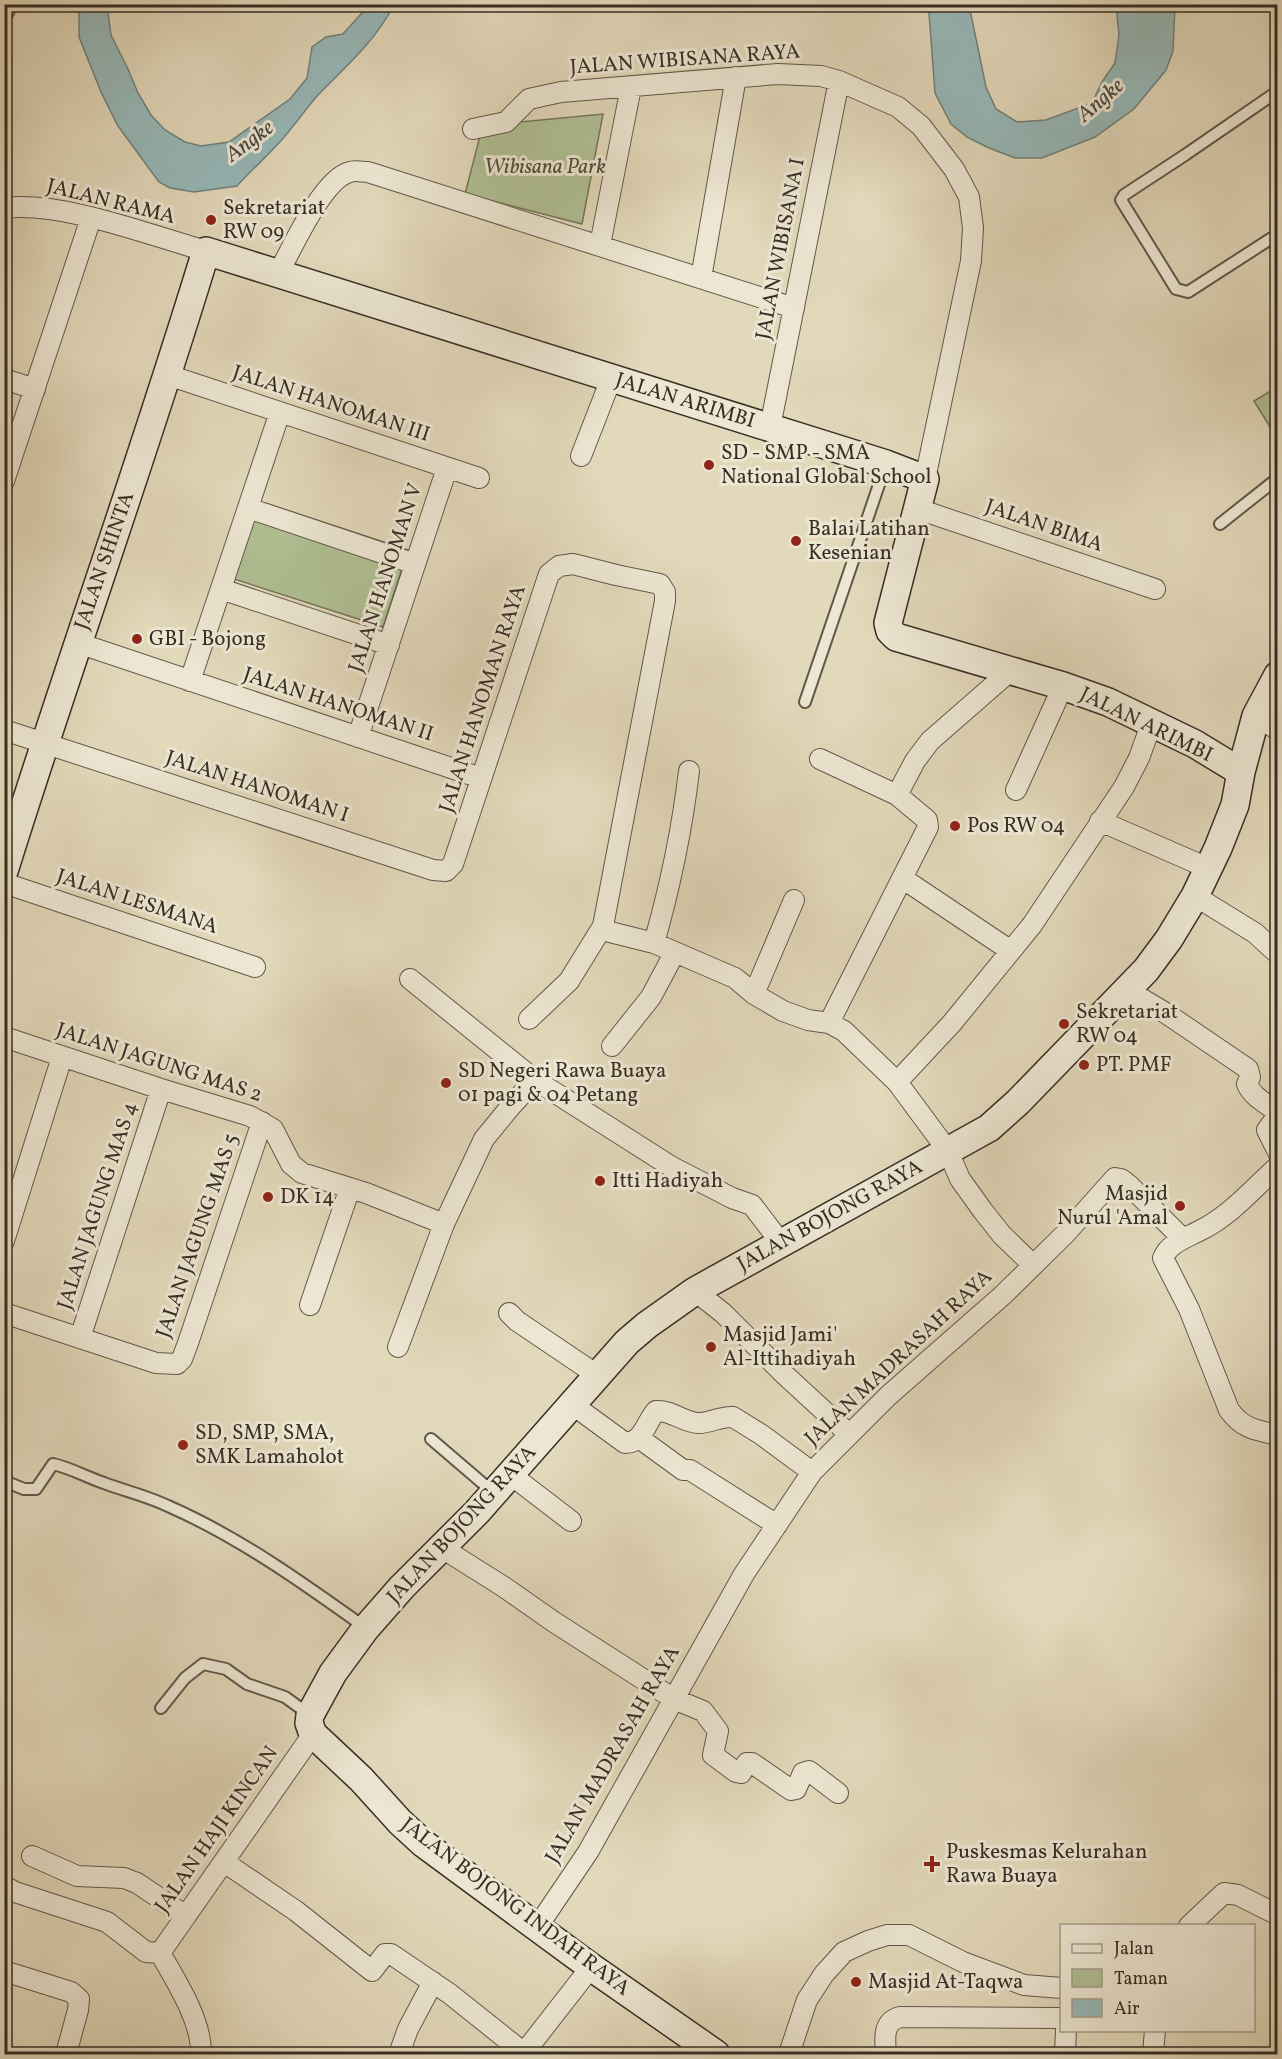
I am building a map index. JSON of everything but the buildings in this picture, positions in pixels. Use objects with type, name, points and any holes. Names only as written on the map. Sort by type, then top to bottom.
[{"type":"street","name":"JALAN WIBISANA RAYA","points":[[473,129],[506,122],[529,99],[561,92],[778,74],[821,76],[839,81],[898,107],[921,126],[954,170],[969,197],[973,228],[970,261],[925,479]]},
{"type":"street","points":[[701,278],[736,77]]},
{"type":"street","name":"JALAN WIBISANA I","points":[[770,427],[839,81]]},
{"type":"street","points":[[600,245],[631,87]]},
{"type":"street","points":[[278,274],[315,205],[333,181],[349,172],[368,172],[794,308]]},
{"type":"street","name":"JALAN RAMA","points":[[4,208],[18,206],[55,210],[206,251]]},
{"type":"street","points":[[4,481],[91,218]]},
{"type":"street","name":"JALAN ARIMBI","points":[[206,251],[770,427],[886,464],[925,479],[888,623],[890,631],[903,641],[1063,686],[1108,702],[1195,744],[1241,772]]},
{"type":"street","name":"JALAN SHINTA","points":[[4,871],[44,742],[168,375],[206,251]]},
{"type":"street","name":"JALAN HANOMAN III","points":[[168,375],[479,478]]},
{"type":"street","points":[[4,379],[35,389]]},
{"type":"street","points":[[581,456],[611,379]]},
{"type":"street","points":[[190,681],[280,412]]},
{"type":"street","name":"JALAN HANOMAN V","points":[[358,737],[447,468]]},
{"type":"street","points":[[248,508],[416,564]]},
{"type":"street","name":"JALAN BIMA","points":[[918,509],[1155,589]]},
{"type":"street","name":"JALAN HANOMAN RAYA","points":[[453,864],[549,574],[559,566],[573,564],[623,577],[652,581],[660,585],[665,592],[603,926]]},
{"type":"street","points":[[221,589],[389,645]]},
{"type":"street","name":"JALAN HANOMAN II","points":[[78,643],[482,778]]},
{"type":"street","points":[[897,795],[915,761],[930,741],[1009,672]]},
{"type":"street","name":"JALAN BOJONG RAYA","points":[[311,1724],[333,1672],[366,1628],[402,1587],[502,1484],[627,1342],[695,1291],[981,1133],[996,1122],[1146,970],[1169,939],[1195,896],[1208,868],[1235,805],[1241,772],[1267,723],[1278,675]]},
{"type":"street","points":[[1016,790],[1063,686]]},
{"type":"street","points":[[897,1082],[952,1023],[1032,926],[1134,769],[1152,722]]},
{"type":"street","name":"JALAN HANOMAN I","points":[[4,730],[433,870],[446,871],[453,864]]},
{"type":"street","points":[[820,759],[897,795],[927,820],[928,827],[829,1023]]},
{"type":"street","points":[[654,944],[666,902],[684,818],[689,771]]},
{"type":"street","points":[[1100,821],[1208,868]]},
{"type":"street","points":[[902,878],[1011,951]]},
{"type":"street","name":"JALAN LESMANA","points":[[4,883],[255,967]]},
{"type":"street","points":[[1195,896],[1255,933],[1278,954]]},
{"type":"street","points":[[754,994],[794,900]]},
{"type":"street","points":[[529,1019],[569,981],[603,926],[610,932],[654,944],[735,978],[754,994],[783,1011],[829,1023],[844,1031],[897,1082],[948,1151],[960,1179],[982,1211],[1002,1235],[1033,1265]]},
{"type":"street","points":[[612,1046],[651,997],[675,952]]},
{"type":"street","points":[[410,979],[535,1080],[672,1167],[732,1198],[752,1205],[781,1243]]},
{"type":"street","points":[[1127,990],[1164,1011],[1248,1069],[1250,1077],[1247,1084],[1250,1090],[1277,1114],[1267,1130],[1278,1152]]},
{"type":"street","name":"JALAN JAGUNG MAS 2","points":[[4,1037],[250,1116],[273,1129],[291,1164],[302,1173],[350,1188],[444,1224]]},
{"type":"street","points":[[4,1241],[62,1057]]},
{"type":"street","points":[[398,1347],[444,1224],[484,1139],[535,1080]]},
{"type":"street","name":"JALAN JAGUNG MAS 4","points":[[80,1338],[161,1089]]},
{"type":"street","name":"JALAN JAGUNG MAS 5","points":[[80,1338],[156,1363],[177,1364],[182,1359],[262,1122]]},
{"type":"street","points":[[1278,1166],[1226,1213],[1201,1231],[1182,1238],[1163,1258],[1198,1330],[1220,1393],[1229,1410],[1240,1424],[1278,1435]]},
{"type":"street","name":"JALAN MADRASAH RAYA","points":[[538,1926],[588,1852],[744,1575],[812,1472],[888,1396],[950,1343],[1065,1234],[1115,1178],[1121,1179],[1130,1186],[1182,1238]]},
{"type":"street","points":[[310,1305],[350,1188]]},
{"type":"street","points":[[695,1291],[723,1313],[849,1434]]},
{"type":"street","points":[[4,1313],[80,1338]]},
{"type":"street","points":[[509,1313],[517,1321],[597,1376]]},
{"type":"street","points":[[573,1405],[621,1442],[630,1444],[639,1438],[656,1411],[670,1412],[698,1423],[733,1417],[812,1472]]},
{"type":"street","points":[[639,1438],[683,1470],[690,1470],[777,1525]]},
{"type":"street","points":[[502,1484],[571,1521]]},
{"type":"street","points":[[442,1548],[674,1699],[706,1713],[718,1731],[713,1755],[736,1772],[741,1773],[747,1763],[752,1762],[791,1790],[796,1789],[803,1773],[809,1771],[838,1793]]},
{"type":"street","name":"JALAN HAJI KINCAN","points":[[160,1953],[224,1862],[311,1724]]},
{"type":"street","name":"JALAN BOJONG INDAH RAYA","points":[[311,1724],[424,1844],[716,2055]]},
{"type":"street","points":[[32,1856],[77,1876],[124,1878],[149,1891],[186,1916]]},
{"type":"street","points":[[224,1862],[296,1911],[372,1971],[385,1954],[390,1954],[433,1982],[524,2054],[591,1966]]},
{"type":"street","points":[[4,1886],[15,1892],[107,1922],[146,1952],[160,1953],[192,2016],[201,2046],[201,2055]]},
{"type":"street","points":[[1192,1924],[1224,1893],[1238,1894],[1278,1915]]},
{"type":"street","points":[[789,2055],[807,2000],[824,1974],[844,1952],[887,1935],[909,1935],[963,1962],[1024,1985],[1060,1988]]},
{"type":"street","points":[[4,1971],[71,1992],[79,1999],[66,2055]]},
{"type":"street","points":[[399,2055],[408,2029],[433,1982]]},
{"type":"street","points":[[886,2055],[887,2025],[893,2019],[900,2017],[1060,2019]]},
{"type":"street","points":[[1065,2055],[1066,2032]]},
{"type":"street","points":[[1153,2055],[1155,2032]]},
{"type":"lane","points":[[4,20],[13,4]]},
{"type":"lane","points":[[1278,91],[1124,195],[1121,200],[1176,289],[1188,292],[1278,234]]},
{"type":"lane","points":[[805,702],[886,464]]},
{"type":"lane","points":[[1220,524],[1278,478]]},
{"type":"lane","points":[[430,1439],[502,1484]]},
{"type":"lane","points":[[4,1481],[24,1489],[36,1489],[52,1464],[70,1468],[166,1505],[199,1521],[292,1575],[366,1628]]},
{"type":"lane","points":[[160,1708],[185,1678],[203,1664],[226,1670],[247,1684],[285,1697],[311,1724]]},
{"type":"green space","name":"Wibisana Park","points":[[603,114],[582,224],[465,194],[480,136],[520,122]]},
{"type":"green space","points":[[1277,387],[1277,438],[1254,401]]},
{"type":"green space","points":[[256,500],[408,550],[383,627],[231,578]]},
{"type":"water","name":"Angke","points":[[79,5],[107,5],[111,35],[151,115],[165,130],[185,142],[201,146],[229,142],[290,99],[307,78],[312,47],[326,37],[343,34],[369,5],[394,5],[368,43],[317,96],[279,143],[237,186],[194,192],[170,188],[159,182],[118,126],[101,92],[79,37]]},
{"type":"water","name":"Angke","points":[[925,5],[969,5],[986,87],[996,109],[1017,122],[1046,120],[1092,103],[1115,63],[1119,35],[1116,5],[1175,5],[1173,51],[1166,70],[1134,109],[1095,137],[1042,158],[1015,158],[967,137],[951,124],[935,93],[929,13]]},
{"type":"place","name":"Sekretariat RW 09","points":[[211,220]]},
{"type":"place","name":"SD - SMP - SMA National Global School","points":[[709,465]]},
{"type":"place","name":"Balai Latihan Kesenian","points":[[796,541]]},
{"type":"place","name":"GBI - Bojong","points":[[137,639]]},
{"type":"place","name":"Pos RW 04","points":[[955,826]]},
{"type":"place","name":"Sekretariat RW 04","points":[[1064,1024]]},
{"type":"place","name":"PT. PMF","points":[[1084,1065]]},
{"type":"place","name":"SD Negeri Rawa Buaya 01 pagi & 04 Petang","points":[[446,1083]]},
{"type":"place","name":"Itti Hadiyah","points":[[600,1181]]},
{"type":"place","name":"DK 14","points":[[268,1197]]},
{"type":"place","name":"Masjid Nurul 'Amal","points":[[1180,1206]]},
{"type":"place","name":"Masjid Jami' Al-Ittihadiyah","points":[[711,1347]]},
{"type":"place","name":"SD, SMP, SMA, SMK Lamaholot","points":[[183,1445]]},
{"type":"place","name":"Puskesmas Kelurahan Rawa Buaya","points":[[932,1864]]},
{"type":"place","name":"Masjid At-Taqwa","points":[[856,1982]]}]
